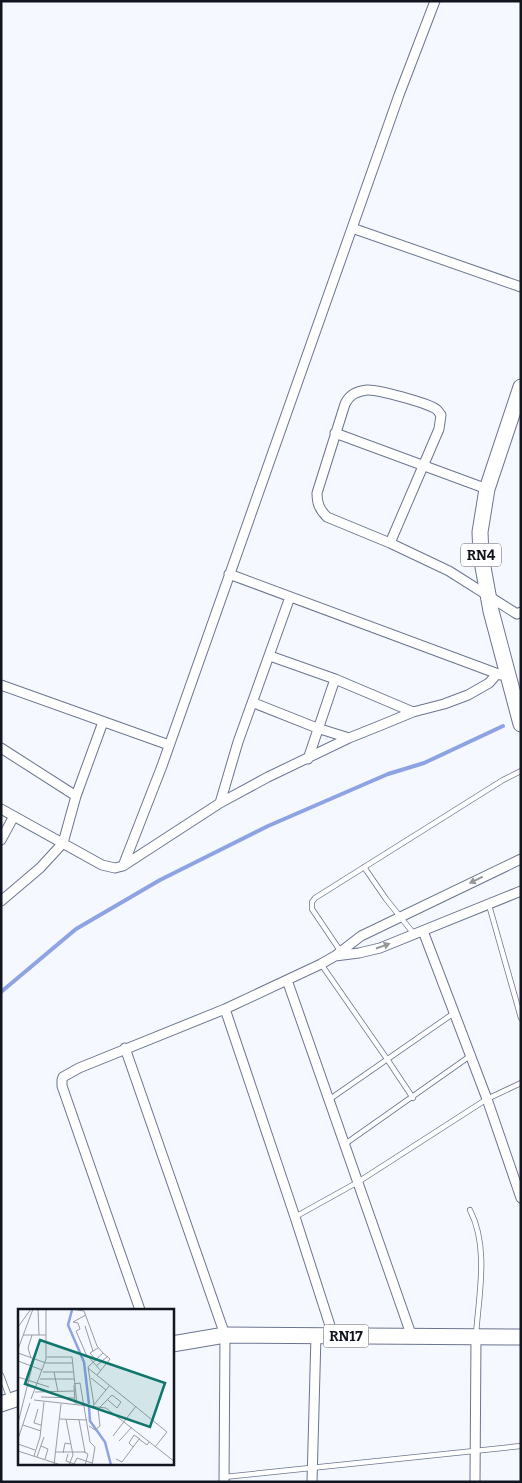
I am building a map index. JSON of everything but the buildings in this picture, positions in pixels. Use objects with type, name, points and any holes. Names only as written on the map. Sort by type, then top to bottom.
[{"type":"main road","name":"RN4","points":[[521,387],[488,489],[480,532],[481,556],[503,676],[521,724]]},
{"type":"main road","name":"RN17","points":[[174,1344],[225,1335],[521,1337]]},
{"type":"street","points":[[123,866],[169,746],[399,95],[435,1]]},
{"type":"street","points":[[352,228],[521,286]]},
{"type":"street","points":[[390,543],[440,424],[440,415],[434,408],[396,395],[365,390],[348,398],[316,492],[317,503],[321,511],[327,517],[390,543],[449,572],[516,614],[521,612]]},
{"type":"street","points":[[336,433],[488,489]]},
{"type":"street","points":[[229,574],[503,676]]},
{"type":"street","points":[[220,803],[238,742],[254,703],[290,597]]},
{"type":"street","points":[[270,656],[335,679],[413,712]]},
{"type":"street","points":[[1,809],[108,868],[123,866],[220,803],[268,777],[349,738],[413,712],[435,707],[468,695],[503,676]]},
{"type":"street","points":[[308,759],[335,679]]},
{"type":"street","points":[[1,685],[169,746]]},
{"type":"street","points":[[254,703],[317,728],[349,738]]},
{"type":"street","points":[[1,901],[40,868],[63,843],[76,796],[103,722]]},
{"type":"street","points":[[1,748],[76,796]]},
{"type":"street","points":[[1,840],[14,816]]},
{"type":"street","points":[[140,1309],[62,1086],[63,1077],[125,1048],[224,1009],[321,964],[340,954],[361,936],[521,859]]},
{"type":"street","points":[[340,954],[373,950],[521,892]]},
{"type":"street","points":[[419,933],[455,1012],[521,1198]]},
{"type":"street","points":[[287,980],[412,1337]]},
{"type":"street","points":[[224,1009],[295,1216],[333,1335]]},
{"type":"street","points":[[125,1048],[225,1335],[224,1479]]},
{"type":"street","points":[[312,1482],[316,1335]]},
{"type":"street","points":[[475,1482],[476,1337]]},
{"type":"lane","points":[[340,954],[312,909],[312,902],[323,891],[503,780],[521,771]]},
{"type":"lane","points":[[364,867],[400,917],[419,933]]},
{"type":"lane","points":[[489,905],[521,1018]]},
{"type":"lane","points":[[321,964],[413,1098]]},
{"type":"lane","points":[[330,1099],[455,1012]]},
{"type":"lane","points":[[345,1144],[413,1098],[470,1056]]},
{"type":"lane","points":[[295,1216],[358,1182],[487,1099],[521,1083]]},
{"type":"lane","points":[[470,1210],[478,1230],[481,1253],[476,1337]]},
{"type":"lane","points":[[1,1374],[10,1401]]},
{"type":"lane","points":[[224,1479],[312,1467],[521,1446]]},
{"type":"waterway","points":[[1,992],[76,929],[160,880],[268,826],[388,774],[424,763],[503,726]]}]
